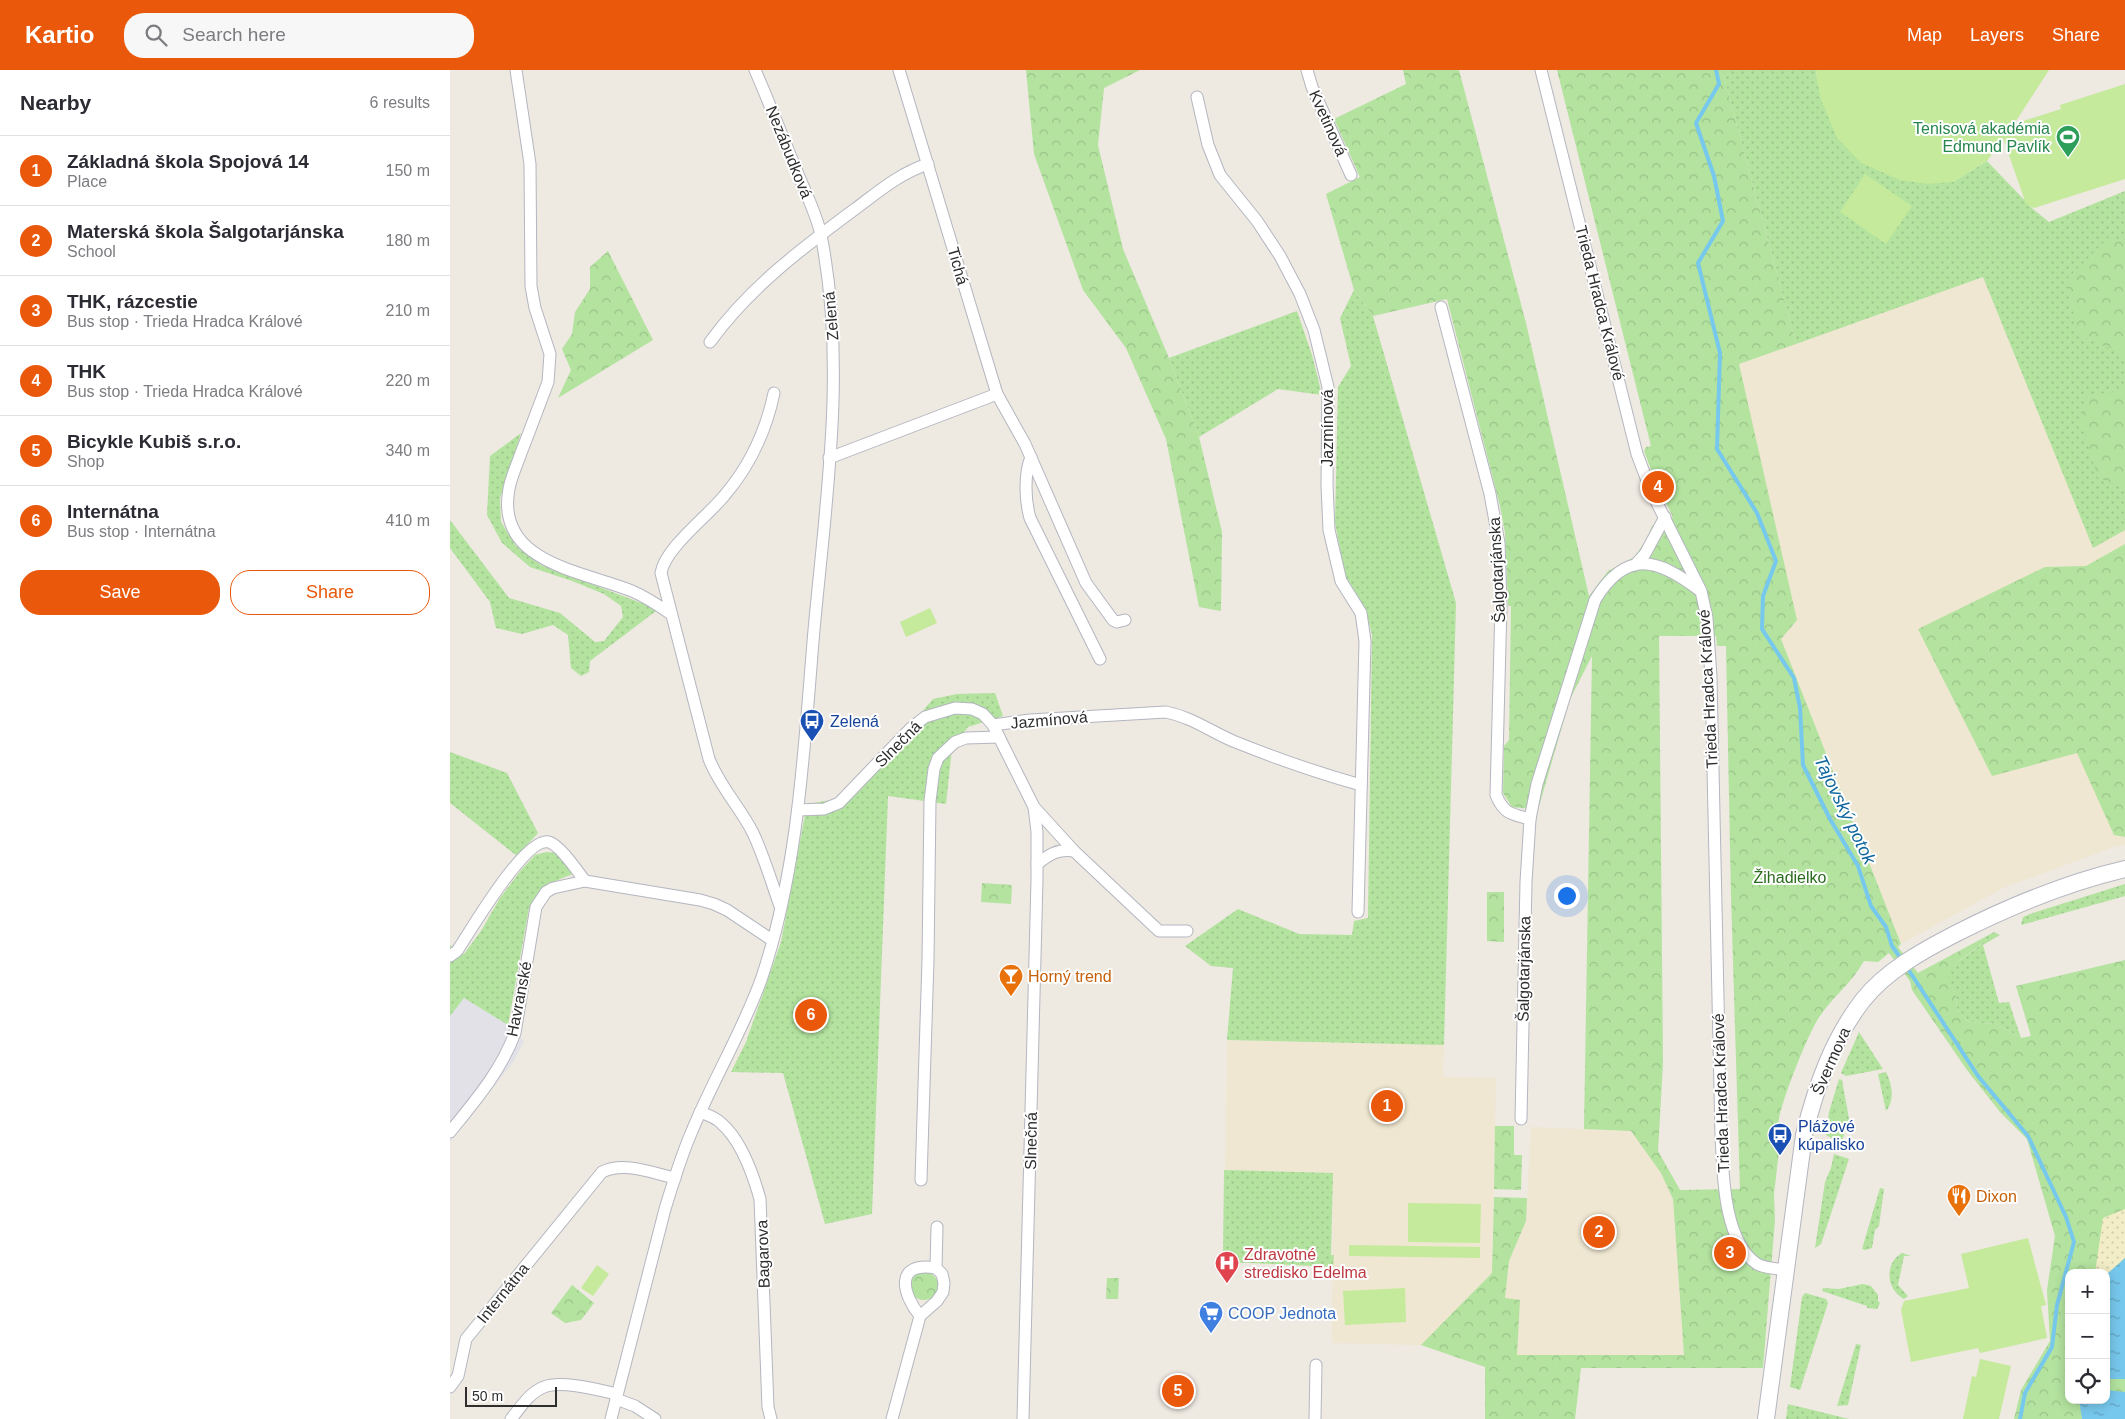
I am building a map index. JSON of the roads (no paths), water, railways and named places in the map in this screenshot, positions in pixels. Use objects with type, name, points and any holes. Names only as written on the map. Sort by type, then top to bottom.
[{"type":"street","points":[[516,70],[530,164],[531,286],[535,308],[547,342],[550,368],[548,382],[509,487],[508,513],[519,539],[541,559],[632,591],[652,601],[671,614]]},
{"type":"street","name":"Nezábudková","points":[[755,70],[818,222],[820,234]]},
{"type":"street","name":"Tichá","points":[[899,70],[997,394],[1031,457],[1086,583],[1113,620],[1117,622],[1125,620]]},
{"type":"street","name":"Kvetinová","points":[[1307,70],[1312,87],[1352,174]]},
{"type":"street","name":"Trieda Hradca Králové","points":[[1541,70],[1637,454],[1651,491],[1701,591],[1707,618],[1711,677],[1721,1136],[1724,1193],[1732,1223],[1747,1254],[1758,1264],[1787,1270]]},
{"type":"street","name":"Jazmínová","points":[[1198,96],[1204,132],[1214,161],[1228,187],[1268,238],[1290,274],[1308,313],[1326,373],[1329,400],[1327,485],[1329,530],[1341,581],[1361,613],[1364,625],[1358,912]]},
{"type":"street","points":[[710,342],[758,286],[820,234],[900,176],[928,164]]},
{"type":"street","name":"Zelená","points":[[798,810],[834,397],[834,335],[830,293],[820,234]]},
{"type":"street","name":"Šalgotarjánska","points":[[1441,307],[1490,494],[1499,544],[1501,606],[1496,795],[1502,807],[1510,814],[1530,819]]},
{"type":"street","points":[[774,393],[769,415],[758,443],[735,482],[719,502],[669,554],[662,566],[661,579],[709,759],[716,777],[743,815],[753,833],[780,908]]},
{"type":"street","points":[[829,458],[997,394]]},
{"type":"street","points":[[1031,457],[1026,474],[1030,518],[1100,659]]},
{"type":"street","name":"Šalgotarjánska","points":[[1635,565],[1648,549],[1665,517]]},
{"type":"street","name":"Šalgotarjánska","points":[[1521,1119],[1526,882],[1530,819],[1537,784],[1595,600],[1603,586],[1614,575],[1625,568],[1635,565],[1662,566],[1682,576],[1701,591]]},
{"type":"street","name":"Slnečná","points":[[798,810],[824,809],[839,804],[912,728],[925,717],[943,711],[964,708],[983,714],[993,725],[1034,807],[1074,851],[1159,931],[1187,931]]},
{"type":"street","name":"Jazmínová","points":[[993,725],[1039,720],[1166,712],[1183,716],[1244,745],[1330,776],[1361,785]]},
{"type":"street","points":[[921,1180],[928,960],[930,801],[934,769],[938,758],[955,742],[966,738],[999,737]]},
{"type":"street","name":"Slnečná","points":[[1024,1419],[1037,864],[1034,807]]},
{"type":"street","points":[[611,1419],[660,1226],[675,1178],[700,1112],[746,1016],[760,980],[780,908],[798,810]]},
{"type":"street","points":[[450,956],[458,951],[498,887],[528,852],[541,843],[549,842],[557,847],[585,881]]},
{"type":"street","points":[[1037,864],[1051,853],[1062,850],[1074,851]]},
{"type":"street","name":"Švermova","points":[[1766,1419],[1804,1135],[1817,1088],[1837,1040],[1849,1019],[1875,987],[1926,949],[2026,900],[2091,877],[2125,869]]},
{"type":"street","name":"Havranské","points":[[450,1132],[484,1090],[509,1048],[515,1033],[536,907],[546,892],[553,888],[585,881],[700,900],[728,910],[772,940]]},
{"type":"street","name":"Bagarova","points":[[700,1112],[720,1121],[734,1138],[749,1169],[760,1199],[768,1407],[771,1419]]},
{"type":"street","name":"Internátna","points":[[450,1388],[458,1376],[466,1339],[602,1172],[622,1166],[675,1178]]},
{"type":"street","points":[[936,1227],[936,1268]]},
{"type":"street","points":[[892,1419],[920,1316],[937,1301],[943,1292],[942,1274],[936,1268],[920,1267],[911,1271],[905,1278],[906,1294],[920,1316]]},
{"type":"street","points":[[1315,1419],[1316,1365]]},
{"type":"street","points":[[511,1419],[533,1394],[544,1387],[557,1384],[617,1397],[655,1419]]},
{"type":"water","points":[[2125,1258],[2125,1379],[2110,1379],[2110,1271]]},
{"type":"water","points":[[2110,1390],[2125,1392],[2125,1419],[2082,1419],[2080,1404],[2110,1404]]},
{"type":"waterway","name":"Tajovský potok","points":[[1716,70],[1719,84],[1696,123],[1714,176],[1723,221],[1698,263],[1720,353],[1717,449],[1757,513],[1776,561],[1763,596],[1762,629],[1794,678],[1800,708],[1803,765],[1830,819],[1858,866],[1871,906],[1886,927],[1892,946],[1902,960]]},
{"type":"waterway","name":"Tajovský potok","points":[[1906,966],[1978,1076],[2028,1136],[2066,1217],[2074,1242],[2057,1305],[2052,1347],[2025,1393],[2020,1419]]},
{"type":"place","name":"Tenisová akadémia Edmund Pavlík","points":[[2068,158]]},
{"type":"place","name":"THK","points":[[1658,487]]},
{"type":"place","name":"Zelená","points":[[812,742]]},
{"type":"place","name":"Horný trend","points":[[1011,997]]},
{"type":"place","name":"Internátna","points":[[811,1015]]},
{"type":"place","name":"Základná škola Spojová 14","points":[[1387,1106]]},
{"type":"place","name":"Plážové kúpalisko","points":[[1780,1156]]},
{"type":"place","name":"Dixon","points":[[1959,1217]]},
{"type":"place","name":"Materská škola Šalgotarjánska","points":[[1599,1232]]},
{"type":"place","name":"THK, rázcestie","points":[[1730,1253]]},
{"type":"place","name":"Zdravotné stredisko Edelma","points":[[1227,1284]]},
{"type":"place","name":"COOP Jednota","points":[[1211,1334]]},
{"type":"place","name":"Bicykle Kubiš s.r.o.","points":[[1178,1391]]},
{"type":"park label","name":"Žihadielko","points":[[1790,877]]}]
